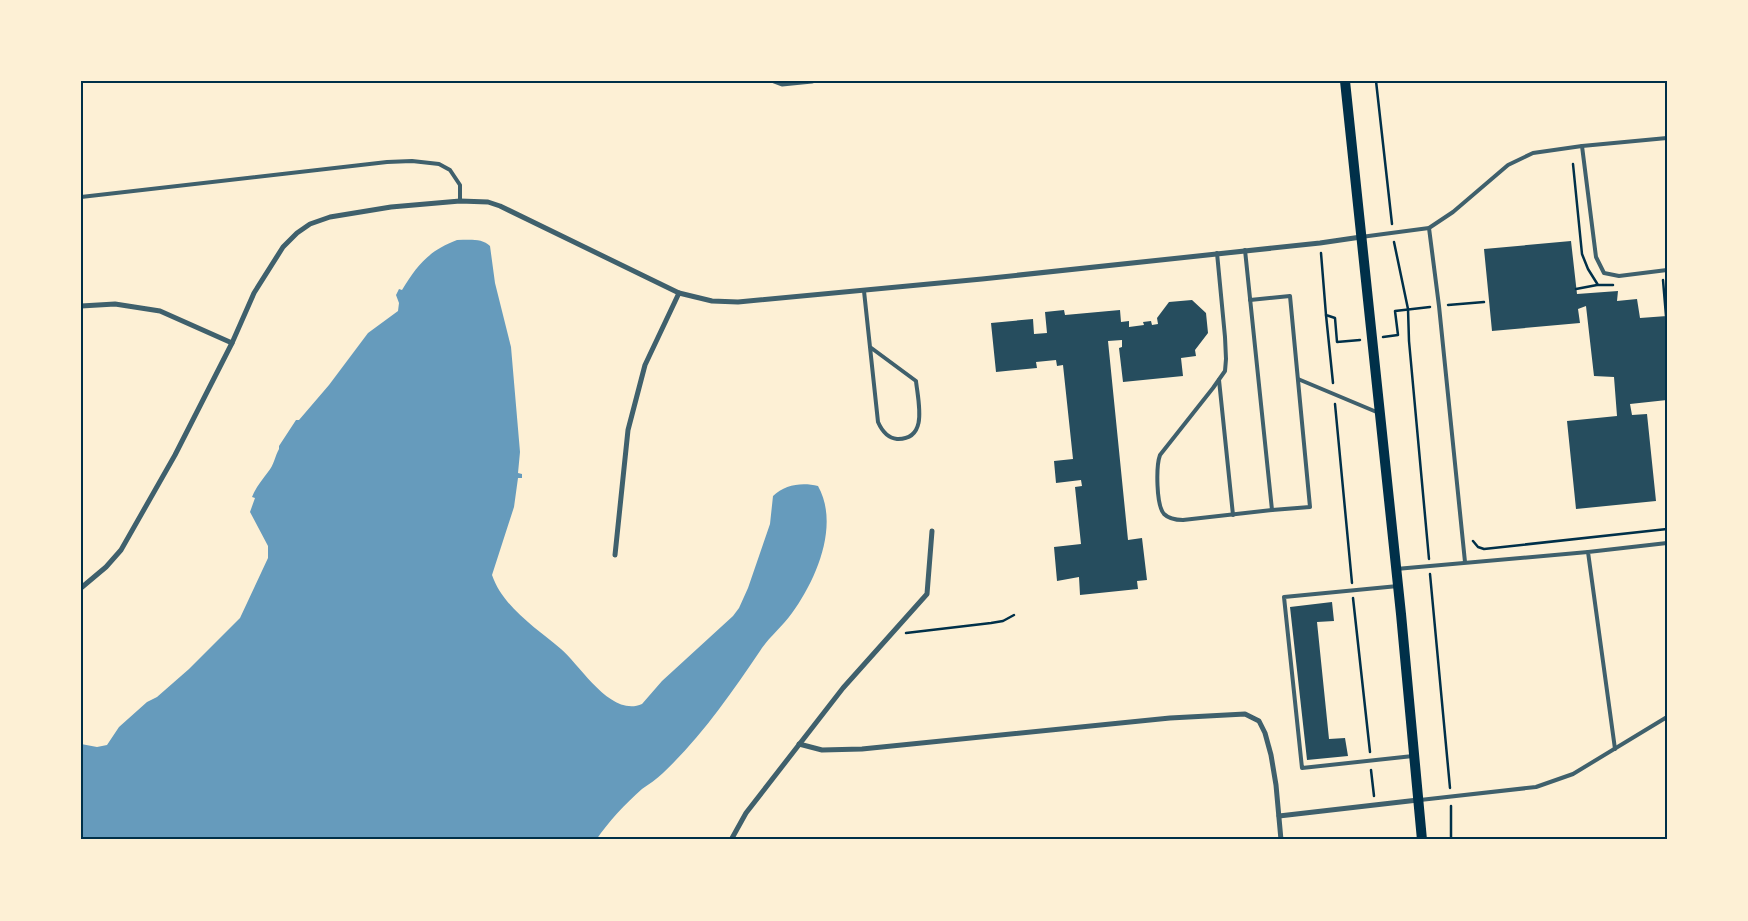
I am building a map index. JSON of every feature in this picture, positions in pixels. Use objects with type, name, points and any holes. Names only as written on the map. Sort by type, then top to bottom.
[{"type":"main road","points":[[1345,81],[1398,586],[1422,840]]},
{"type":"street","points":[[774,81],[782,84],[812,81]]},
{"type":"street","points":[[81,588],[106,567],[121,550],[175,456],[232,343],[254,293],[283,247],[297,233],[310,224],[330,217],[391,207],[460,201],[488,202],[500,206],[679,293],[712,301],[738,302],[864,291],[1362,237]]},
{"type":"street","points":[[616,555],[630,422],[645,365],[679,293]]},
{"type":"street","points":[[81,306],[115,304],[160,311],[232,343]]},
{"type":"street","points":[[731,840],[746,813],[798,744],[843,688],[927,594],[932,531]]},
{"type":"street","points":[[798,744],[822,750],[862,749],[1170,718],[1245,714],[1259,721],[1265,733],[1271,755],[1279,816],[1280,840]]},
{"type":"street","points":[[1279,816],[1418,800]]},
{"type":"lane","points":[[1362,237],[1429,228],[1453,212],[1508,165],[1533,153],[1582,146],[1667,138]]},
{"type":"lane","points":[[1582,146],[1596,257],[1604,273],[1619,276],[1667,270]]},
{"type":"lane","points":[[81,197],[387,162],[412,161],[439,164],[450,170],[460,185],[460,201]]},
{"type":"lane","points":[[1429,228],[1439,306],[1465,562]]},
{"type":"lane","points":[[1244,250],[1272,510]]},
{"type":"lane","points":[[1217,253],[1226,359],[1225,371],[1160,455],[1158,462],[1158,486],[1160,505],[1164,514],[1173,519],[1182,520],[1310,507],[1290,296],[1250,300]]},
{"type":"lane","points":[[864,291],[878,422],[882,432],[892,439],[912,437],[918,429],[920,420],[916,381],[870,347]]},
{"type":"lane","points":[[1298,379],[1380,413]]},
{"type":"lane","points":[[1219,380],[1233,514]]},
{"type":"lane","points":[[1395,569],[1667,543]]},
{"type":"lane","points":[[1588,552],[1615,749]]},
{"type":"lane","points":[[1398,586],[1284,597],[1302,768],[1413,756]]},
{"type":"lane","points":[[1418,800],[1536,787],[1573,774],[1667,717]]},
{"type":"path","points":[[1376,81],[1393,233],[1408,309],[1409,341],[1451,797],[1451,840]]},
{"type":"path","points":[[1320,243],[1375,805]]},
{"type":"path","points":[[1663,280],[1666,316]]},
{"type":"path","points":[[1576,289],[1598,285]]},
{"type":"path","points":[[1447,297],[1448,306]]},
{"type":"path","points":[[1395,311],[1398,336]]},
{"type":"path","points":[[1326,315],[1335,318],[1337,342]]},
{"type":"path","points":[[1471,536],[1478,547],[1484,549],[1667,529]]},
{"type":"path","points":[[892,633],[910,633],[991,623],[1003,621],[1014,615]]},
{"type":"water","points":[[457,240],[479,241],[490,246],[495,283],[511,347],[520,452],[518,473],[522,474],[522,478],[518,478],[514,507],[492,575],[497,587],[512,607],[561,649],[597,688],[608,697],[619,704],[630,706],[642,704],[662,681],[733,616],[739,608],[748,588],[770,524],[773,496],[783,489],[794,485],[806,484],[818,486],[824,501],[827,518],[826,535],[817,569],[801,600],[764,646],[703,730],[661,775],[642,789],[623,807],[596,840],[81,840],[81,744],[97,747],[107,745],[119,727],[189,669],[240,618],[268,558],[268,546],[250,512],[255,498],[252,497],[272,466],[279,446],[296,420],[299,420],[329,385],[368,333],[398,311],[399,303],[396,295],[399,289],[402,290],[425,259]]},
{"type":"building","points":[[1571,241],[1577,294],[1618,291],[1617,301],[1637,299],[1640,318],[1667,316],[1667,400],[1630,404],[1632,415],[1647,414],[1656,501],[1576,509],[1567,421],[1617,416],[1614,377],[1594,376],[1586,306],[1578,309],[1580,323],[1492,331],[1484,249]]},
{"type":"building","points":[[1192,300],[1206,313],[1208,333],[1195,350],[1196,356],[1181,358],[1183,376],[1123,382],[1119,348],[1122,347],[1122,340],[1108,341],[1128,540],[1142,538],[1147,580],[1137,581],[1138,589],[1080,595],[1079,577],[1057,581],[1054,547],[1081,544],[1075,487],[1082,486],[1081,480],[1056,483],[1054,461],[1073,459],[1063,365],[1057,366],[1056,360],[1036,362],[1037,368],[996,372],[991,323],[1033,319],[1034,334],[1047,333],[1045,312],[1064,310],[1065,315],[1120,310],[1121,322],[1129,321],[1129,327],[1144,325],[1143,322],[1151,321],[1152,325],[1158,324],[1157,318],[1169,302]]},
{"type":"building","points":[[1332,602],[1334,621],[1317,622],[1329,739],[1345,738],[1348,756],[1307,760],[1290,607]]}]
